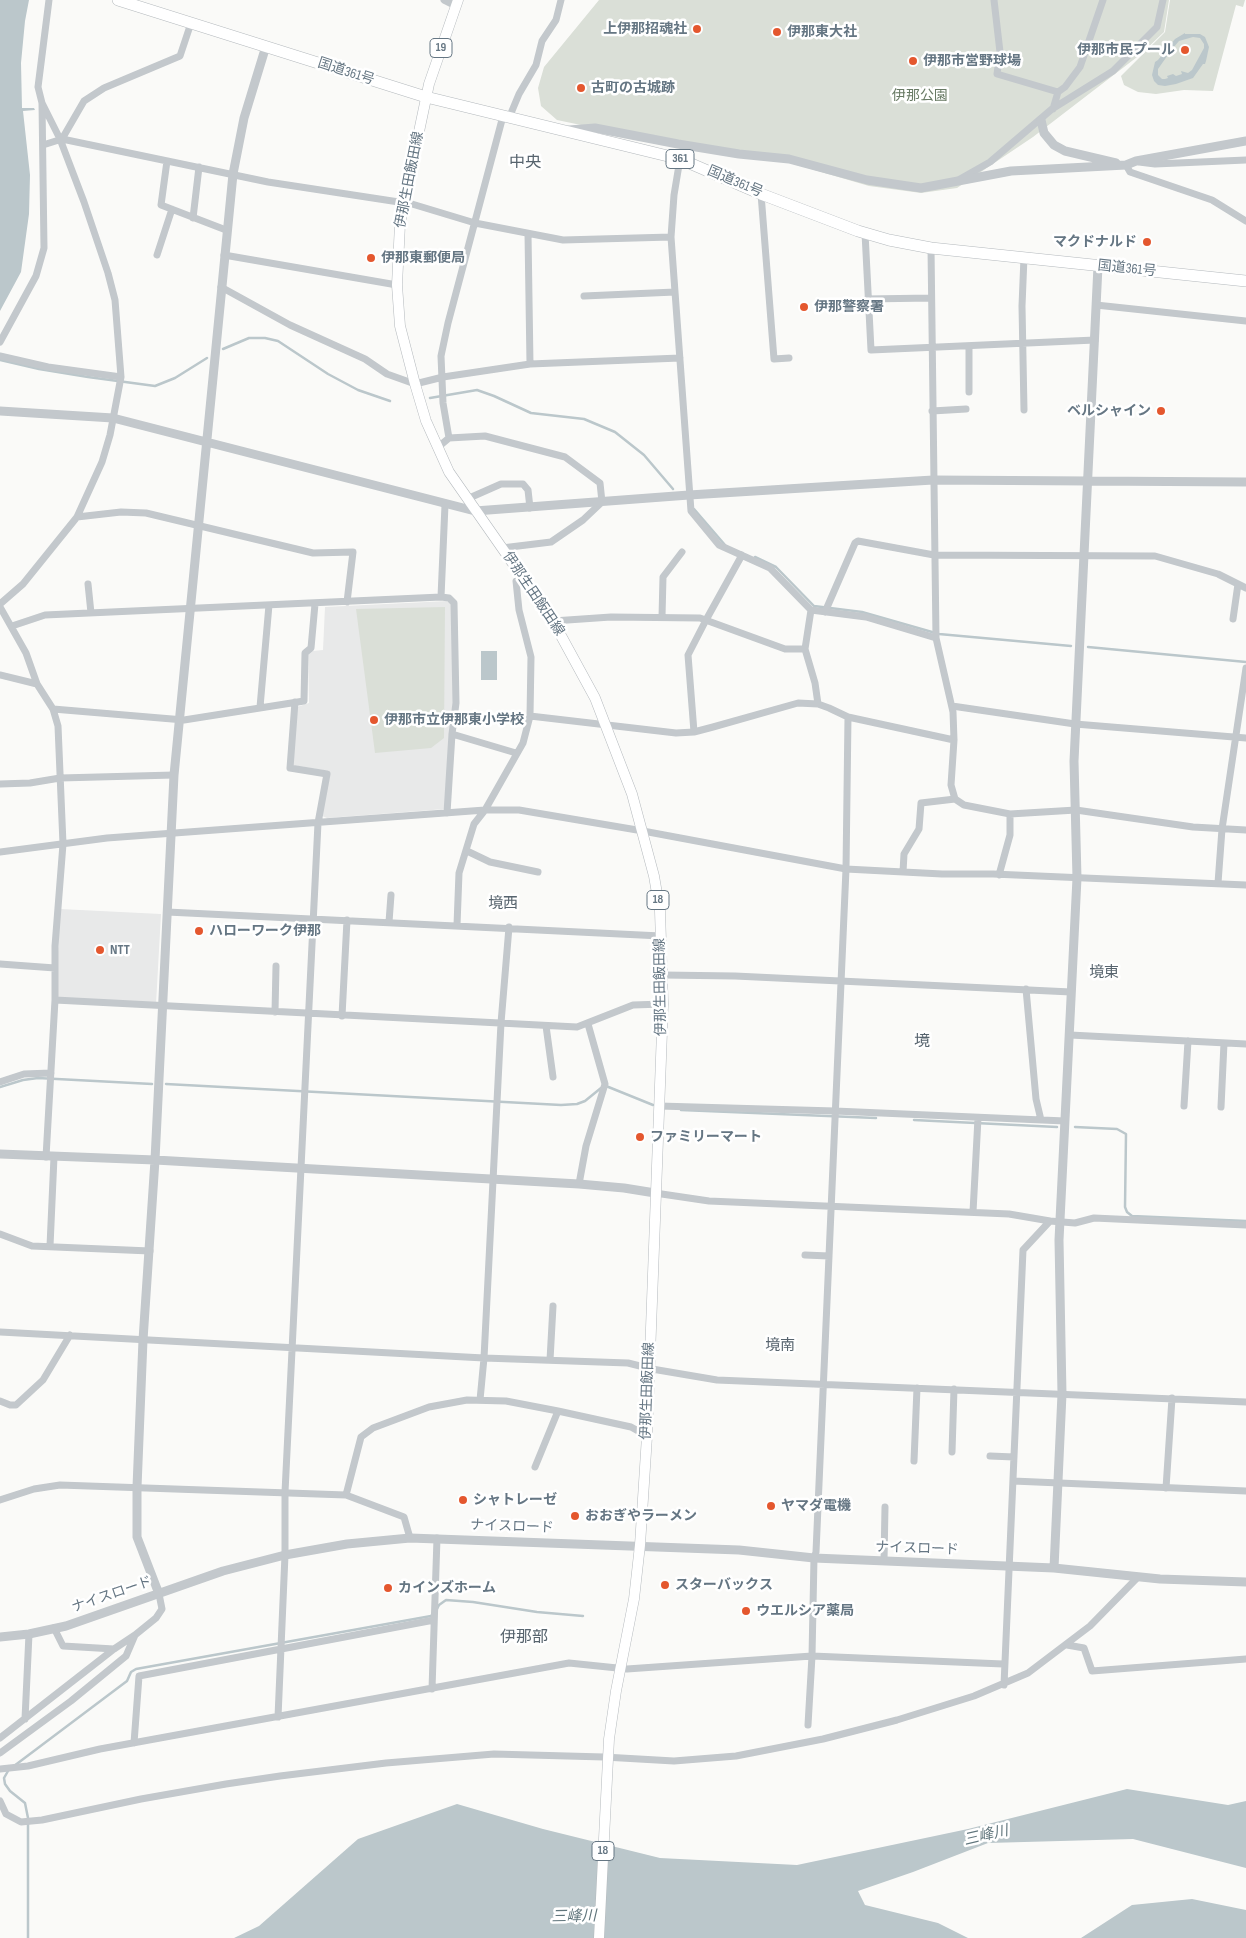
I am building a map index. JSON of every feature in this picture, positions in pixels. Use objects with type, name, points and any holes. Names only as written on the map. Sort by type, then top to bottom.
[{"type":"highway","name":"国道361号","points":[[118,0],[426,97],[680,159],[761,194],[864,233],[931,248],[1246,281]]},
{"type":"main road","name":"19","points":[[426,97],[457,3]]},
{"type":"main road","name":"伊那生田飯田線","points":[[426,97],[400,224],[397,285],[400,326],[414,384],[437,448],[449,472],[553,621],[579,667],[606,724],[632,794],[643,831],[655,885],[661,936],[664,1004],[648,1367],[647,1436],[640,1545],[634,1599],[612,1712],[599,1938]]},
{"type":"street","points":[[0,342],[36,276],[44,248],[42,103],[38,87],[49,0]]},
{"type":"street","points":[[444,0],[457,3]]},
{"type":"street","points":[[449,438],[443,396],[441,356],[475,223],[506,117],[536,65],[542,40],[556,20],[561,0]]},
{"type":"street","points":[[994,0],[1000,52],[997,74],[1058,92]]},
{"type":"street","points":[[1052,109],[1058,92],[1065,87],[1080,68],[1103,0]]},
{"type":"street","points":[[956,182],[990,162],[1052,109],[1113,71],[1157,27],[1163,0]]},
{"type":"street","points":[[61,139],[84,101],[104,88],[180,56],[190,23]]},
{"type":"street","points":[[0,1738],[114,1649],[135,1635],[156,1618],[162,1609],[159,1594],[137,1536],[137,1487],[143,1340],[150,1251],[174,776],[226,230],[233,174],[244,118],[266,46]]},
{"type":"street","points":[[42,103],[61,139],[111,286],[115,300],[121,377],[119,395],[102,462],[77,517],[23,584],[0,606],[26,653],[37,684],[52,708],[58,726],[63,844],[55,946],[55,1000],[51,1077],[50,1246]]},
{"type":"street","points":[[1041,120],[1044,133],[1054,145],[1065,151],[1126,165],[1130,172],[1212,200],[1246,221]]},
{"type":"street","points":[[566,130],[595,128],[739,154],[789,159],[867,180],[920,188],[1011,171],[1126,165],[1136,161],[1246,141]]},
{"type":"street","points":[[43,145],[61,139],[268,182],[404,203],[475,223],[563,240],[671,237]]},
{"type":"street","points":[[680,159],[674,195],[671,237],[690,511],[719,545],[770,568],[811,610],[826,609],[936,635]]},
{"type":"street","points":[[1136,161],[1154,164],[1246,160]]},
{"type":"street","points":[[167,161],[161,205],[226,230]]},
{"type":"street","points":[[193,218],[198,167]]},
{"type":"street","points":[[761,194],[774,360],[789,358]]},
{"type":"street","points":[[157,255],[172,209]]},
{"type":"street","points":[[864,233],[871,350],[1095,340]]},
{"type":"street","points":[[528,234],[530,364]]},
{"type":"street","points":[[931,248],[936,635],[952,706],[954,740],[951,785],[955,799],[964,805],[1010,814],[1076,810],[1154,822],[1246,830]]},
{"type":"street","points":[[224,255],[397,285]]},
{"type":"street","points":[[1024,257],[1022,306],[1024,410]]},
{"type":"street","points":[[1054,1568],[1062,1394],[1060,1221],[1077,878],[1075,724],[1098,266]]},
{"type":"street","points":[[221,287],[290,325],[365,359],[387,374],[414,384],[443,377],[530,364],[680,358]]},
{"type":"street","points":[[584,296],[675,292]]},
{"type":"street","points":[[867,299],[931,298]]},
{"type":"street","points":[[1096,305],[1246,321]]},
{"type":"street","points":[[969,346],[969,392]]},
{"type":"street","points":[[0,356],[48,367],[121,377]]},
{"type":"street","points":[[932,411],[966,409]]},
{"type":"street","points":[[0,411],[113,418],[445,505],[475,511],[689,495],[933,480],[1246,482]]},
{"type":"street","points":[[437,448],[449,438],[485,436],[565,457],[600,483],[602,502]]},
{"type":"street","points":[[467,498],[501,484],[523,484],[528,490],[530,508]]},
{"type":"street","points":[[502,548],[551,542],[583,520],[602,502]]},
{"type":"street","points":[[441,597],[445,505]]},
{"type":"street","points":[[77,517],[121,512],[146,512],[313,553],[353,552],[347,602]]},
{"type":"street","points":[[826,609],[854,543],[858,541],[934,555],[1155,556],[1218,574],[1246,588]]},
{"type":"street","points":[[662,617],[663,577],[682,552]]},
{"type":"street","points":[[694,732],[688,655],[742,555]]},
{"type":"street","points":[[457,925],[460,874],[474,824],[485,810],[516,753],[524,743],[530,716],[531,657],[519,610],[516,581],[523,578]]},
{"type":"street","points":[[88,584],[90,613]]},
{"type":"street","points":[[1233,619],[1238,584]]},
{"type":"street","points":[[12,626],[45,615],[449,598],[454,603],[456,703],[447,813]]},
{"type":"street","points":[[52,708],[184,720],[304,701],[305,653],[311,648],[315,604]]},
{"type":"street","points":[[260,708],[269,605]]},
{"type":"street","points":[[811,610],[806,632],[805,650],[815,683],[818,704]]},
{"type":"street","points":[[553,621],[611,617],[700,618],[785,648],[805,650]]},
{"type":"street","points":[[1218,883],[1222,829],[1246,668]]},
{"type":"street","points":[[0,675],[37,684]]},
{"type":"street","points":[[278,1717],[285,1555],[285,1492],[300,1169],[310,1014],[318,823],[327,774],[290,768],[295,702]]},
{"type":"street","points":[[530,716],[676,733],[694,732],[782,706],[798,703],[818,704],[848,717],[954,740]]},
{"type":"street","points":[[952,706],[1075,724],[1246,738]]},
{"type":"street","points":[[808,1725],[846,869],[848,717]]},
{"type":"street","points":[[452,734],[516,753]]},
{"type":"street","points":[[0,784],[30,783],[60,778],[174,776]]},
{"type":"street","points":[[903,872],[904,854],[919,829],[921,803],[955,799]]},
{"type":"street","points":[[0,852],[107,838],[485,810],[519,810],[846,869],[1246,885]]},
{"type":"street","points":[[999,874],[1010,835],[1010,814]]},
{"type":"street","points":[[467,851],[490,862],[538,872]]},
{"type":"street","points":[[389,922],[391,895]]},
{"type":"street","points":[[167,912],[509,927],[661,936]]},
{"type":"street","points":[[342,1016],[347,920]]},
{"type":"street","points":[[480,1400],[484,1358],[501,1024],[509,927]]},
{"type":"street","points":[[0,964],[55,968]]},
{"type":"street","points":[[275,1012],[276,966]]},
{"type":"street","points":[[663,975],[1071,992]]},
{"type":"street","points":[[1026,989],[1036,1099],[1041,1120]]},
{"type":"street","points":[[55,1000],[577,1027],[632,1005],[664,1004]]},
{"type":"street","points":[[578,1184],[595,1113],[605,1086],[588,1024]]},
{"type":"street","points":[[546,1026],[553,1077]]},
{"type":"street","points":[[1070,1035],[1246,1044]]},
{"type":"street","points":[[1184,1106],[1188,1041]]},
{"type":"street","points":[[1222,1107],[1224,1043]]},
{"type":"street","points":[[0,1082],[24,1074],[51,1077]]},
{"type":"street","points":[[659,1106],[978,1121],[1065,1121]]},
{"type":"street","points":[[973,1212],[978,1121]]},
{"type":"street","points":[[0,1154],[155,1160],[578,1184],[624,1188],[709,1201],[1009,1214],[1075,1223],[1094,1218],[1246,1225]]},
{"type":"street","points":[[1004,1685],[1003,1664],[1023,1250],[1050,1220]]},
{"type":"street","points":[[0,1234],[32,1246],[150,1251]]},
{"type":"street","points":[[806,1255],[829,1256]]},
{"type":"street","points":[[550,1360],[553,1306]]},
{"type":"street","points":[[0,1332],[484,1358],[628,1363],[717,1380],[1246,1402]]},
{"type":"street","points":[[0,1401],[16,1405],[42,1380],[70,1335]]},
{"type":"street","points":[[914,1461],[917,1388]]},
{"type":"street","points":[[952,1452],[954,1389]]},
{"type":"street","points":[[1166,1488],[1172,1398]]},
{"type":"street","points":[[346,1495],[361,1437],[373,1428],[429,1407],[467,1400],[506,1401],[631,1427],[647,1436]]},
{"type":"street","points":[[534,1467],[558,1411]]},
{"type":"street","points":[[990,1456],[1014,1456]]},
{"type":"street","points":[[1012,1481],[1246,1491]]},
{"type":"street","points":[[0,1500],[34,1489],[60,1485],[346,1495],[404,1517],[410,1538]]},
{"type":"street","points":[[884,1561],[886,1507]]},
{"type":"street","name":"ナイスロード","points":[[0,1637],[29,1634],[54,1628],[223,1571],[285,1555],[347,1544],[410,1538],[739,1550],[814,1558],[1054,1568],[1198,1582],[1246,1582]]},
{"type":"street","points":[[432,1688],[437,1538]]},
{"type":"street","points":[[0,1801],[6,1814],[21,1822],[42,1820],[141,1799],[262,1779],[386,1763],[494,1754],[608,1761],[674,1762],[736,1756],[823,1739],[872,1727],[974,1696],[1004,1685],[1028,1673],[1090,1626],[1138,1577]]},
{"type":"street","points":[[134,1743],[140,1676],[434,1620]]},
{"type":"street","points":[[54,1628],[63,1646],[114,1649]]},
{"type":"street","points":[[25,1718],[29,1634]]},
{"type":"street","points":[[0,1753],[71,1701],[126,1656],[135,1635]]},
{"type":"street","points":[[1067,1645],[1084,1648],[1092,1671],[1246,1659]]},
{"type":"street","points":[[0,1769],[28,1766],[134,1743],[569,1663],[620,1669],[812,1656],[1003,1664]]},
{"type":"shaded area","name":"伊那市立伊那東小学校","points":[[447,601],[453,606],[454,702],[445,809],[327,818],[322,816],[329,771],[292,765],[297,707],[309,703],[308,655],[313,651],[323,650],[325,607]]},
{"type":"shaded area","points":[[60,909],[161,914],[156,1004],[56,997]]},
{"type":"green space","name":"伊那公園","points":[[599,0],[1169,0],[1164,32],[1141,54],[1033,137],[957,188],[921,193],[869,186],[787,162],[706,151],[557,120],[541,106],[538,88],[544,67]]},
{"type":"green space","name":"伊那市民プール","points":[[1170,0],[1245,0],[1243,7],[1236,5],[1213,91],[1184,90],[1156,94],[1138,92],[1124,85],[1121,76],[1165,32]]},
{"type":"green space","points":[[445,607],[444,738],[431,748],[375,753],[356,609]]},
{"type":"water","points":[[0,0],[29,0],[21,63],[22,108],[34,108],[35,110],[23,111],[30,175],[29,214],[21,272],[0,311]]},
{"type":"water","points":[[1185,33],[1200,34],[1205,37],[1209,47],[1205,64],[1203,64],[1193,78],[1176,84],[1158,85],[1152,75],[1155,62],[1175,39]],"holes":[[[1193,37],[1200,38],[1204,48],[1192,70],[1188,73],[1181,71],[1182,74],[1176,76],[1173,74],[1165,79],[1158,75],[1158,69],[1170,52],[1173,52],[1175,49],[1173,48],[1179,41]]]},
{"type":"water","points":[[481,651],[497,651],[497,680],[481,680]]},
{"type":"water","name":"三峰川","points":[[1127,1789],[1228,1805],[1246,1801],[1246,1868],[1133,1839],[988,1843],[858,1891],[865,1905],[938,1923],[968,1938],[234,1938],[259,1926],[358,1839],[457,1804],[543,1829],[660,1858],[797,1865],[968,1829]]},
{"type":"water","points":[[1192,1899],[1246,1910],[1246,1938],[1081,1938],[1132,1905]]},
{"type":"waterway","points":[[223,349],[249,338],[265,338],[278,341],[328,374],[358,390],[390,401]]},
{"type":"waterway","points":[[0,360],[39,369],[155,386],[175,378],[207,358]]},
{"type":"waterway","points":[[430,398],[477,390],[531,413],[584,419],[615,432],[644,455],[673,489]]},
{"type":"waterway","points":[[694,509],[725,545]]},
{"type":"waterway","points":[[755,557],[776,567],[814,606],[862,612],[939,634],[1071,646]]},
{"type":"waterway","points":[[1088,647],[1246,662]]},
{"type":"waterway","points":[[0,1087],[23,1080],[38,1078],[152,1084]]},
{"type":"waterway","points":[[166,1084],[561,1105],[577,1104],[585,1101],[601,1088]]},
{"type":"waterway","points":[[606,1086],[653,1105]]},
{"type":"waterway","points":[[681,1110],[876,1118]]},
{"type":"waterway","points":[[914,1120],[1057,1127]]},
{"type":"waterway","points":[[1075,1127],[1117,1129],[1126,1134],[1125,1207],[1132,1216],[1246,1221]]},
{"type":"waterway","points":[[437,1609],[446,1600],[583,1616]]},
{"type":"waterway","points":[[14,1766],[127,1681],[131,1672],[136,1669],[431,1616],[433,1614]]},
{"type":"waterway","points":[[8,1771],[4,1778],[5,1784],[10,1791],[25,1803],[28,1818],[28,1938]]},
{"type":"place","name":"上伊那招魂社","points":[[697,29]]},
{"type":"place","name":"伊那東大社","points":[[777,32]]},
{"type":"place","name":"伊那市民プール","points":[[1185,50]]},
{"type":"place","name":"伊那市営野球場","points":[[913,61]]},
{"type":"place","name":"古町の古城跡","points":[[581,88]]},
{"type":"place","name":"マクドナルド","points":[[1147,242]]},
{"type":"place","name":"伊那東郵便局","points":[[371,258]]},
{"type":"place","name":"伊那警察署","points":[[804,307]]},
{"type":"place","name":"ベルシャイン","points":[[1161,411]]},
{"type":"place","name":"伊那市立伊那東小学校","points":[[374,720]]},
{"type":"place","name":"ハローワーク伊那","points":[[199,931]]},
{"type":"place","name":"NTT","points":[[100,950]]},
{"type":"place","name":"ファミリーマート","points":[[640,1137]]},
{"type":"place","name":"シャトレーゼ","points":[[463,1500]]},
{"type":"place","name":"ヤマダ電機","points":[[771,1506]]},
{"type":"place","name":"おおぎやラーメン","points":[[575,1516]]},
{"type":"place","name":"スターバックス","points":[[665,1585]]},
{"type":"place","name":"カインズホーム","points":[[388,1588]]},
{"type":"place","name":"ウエルシア薬局","points":[[746,1611]]},
{"type":"district","name":"中央","points":[[525,163]]},
{"type":"district","name":"境西","points":[[503,904]]},
{"type":"district","name":"境東","points":[[1104,973]]},
{"type":"district","name":"境","points":[[922,1042]]},
{"type":"district","name":"境南","points":[[780,1346]]},
{"type":"district","name":"伊那部","points":[[524,1638]]}]
